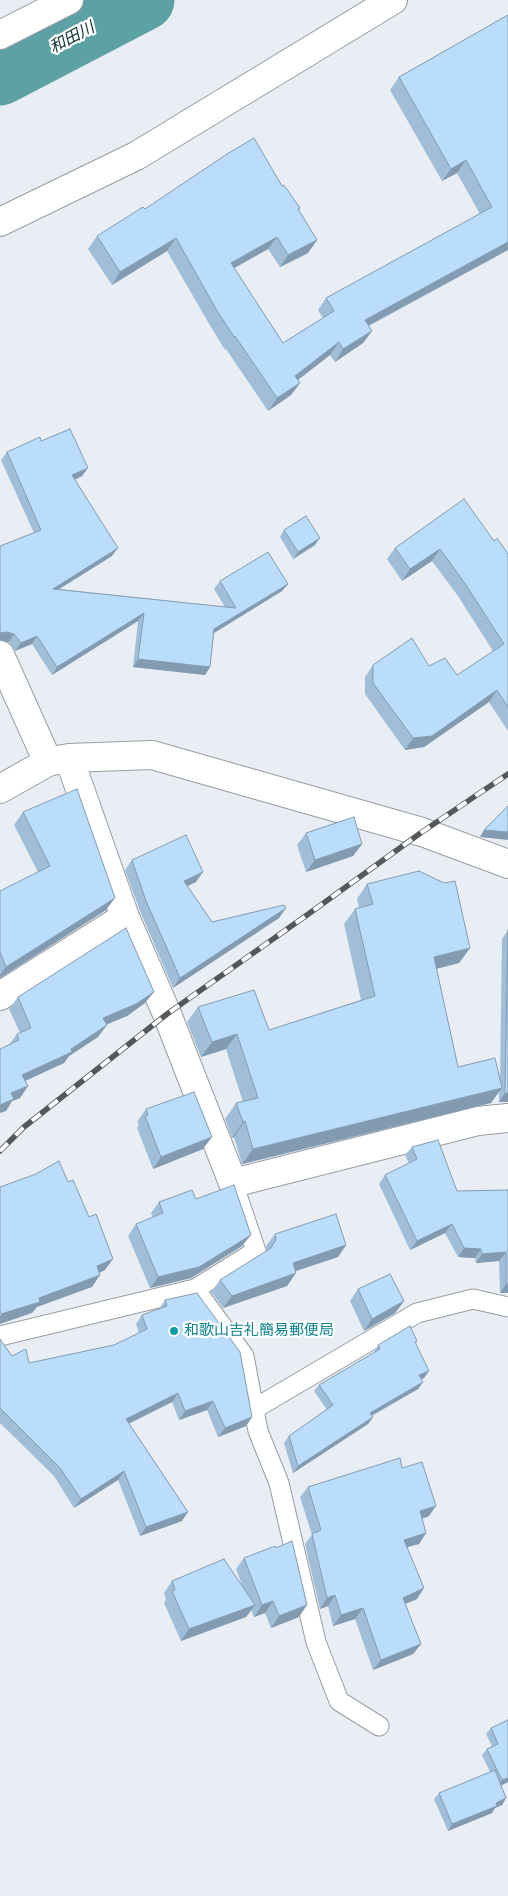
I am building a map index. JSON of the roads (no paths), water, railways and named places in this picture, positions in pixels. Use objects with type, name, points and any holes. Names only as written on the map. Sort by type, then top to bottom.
[{"type":"street","points":[[0,35],[69,0]]},
{"type":"street","points":[[0,222],[136,156],[393,0]]},
{"type":"street","points":[[0,655],[58,760],[167,1014],[233,1183],[478,1121],[508,1118]]},
{"type":"street","points":[[0,789],[58,760],[152,755],[422,832],[508,864]]},
{"type":"street","points":[[0,996],[125,917]]},
{"type":"lane","points":[[0,1336],[195,1289],[256,1251],[233,1183]]},
{"type":"lane","points":[[195,1289],[244,1356],[258,1430],[279,1483],[316,1642],[339,1702],[380,1726]]},
{"type":"lane","points":[[254,1409],[417,1313],[473,1299],[508,1308]]},
{"type":"waterway","name":"和田川","points":[[0,75],[144,0]]},
{"type":"railway","points":[[0,1151],[24,1127],[167,1014],[422,832],[508,774]]},
{"type":"place","name":"和歌山吉礼簡易郵便局","points":[[174,1331]]}]
